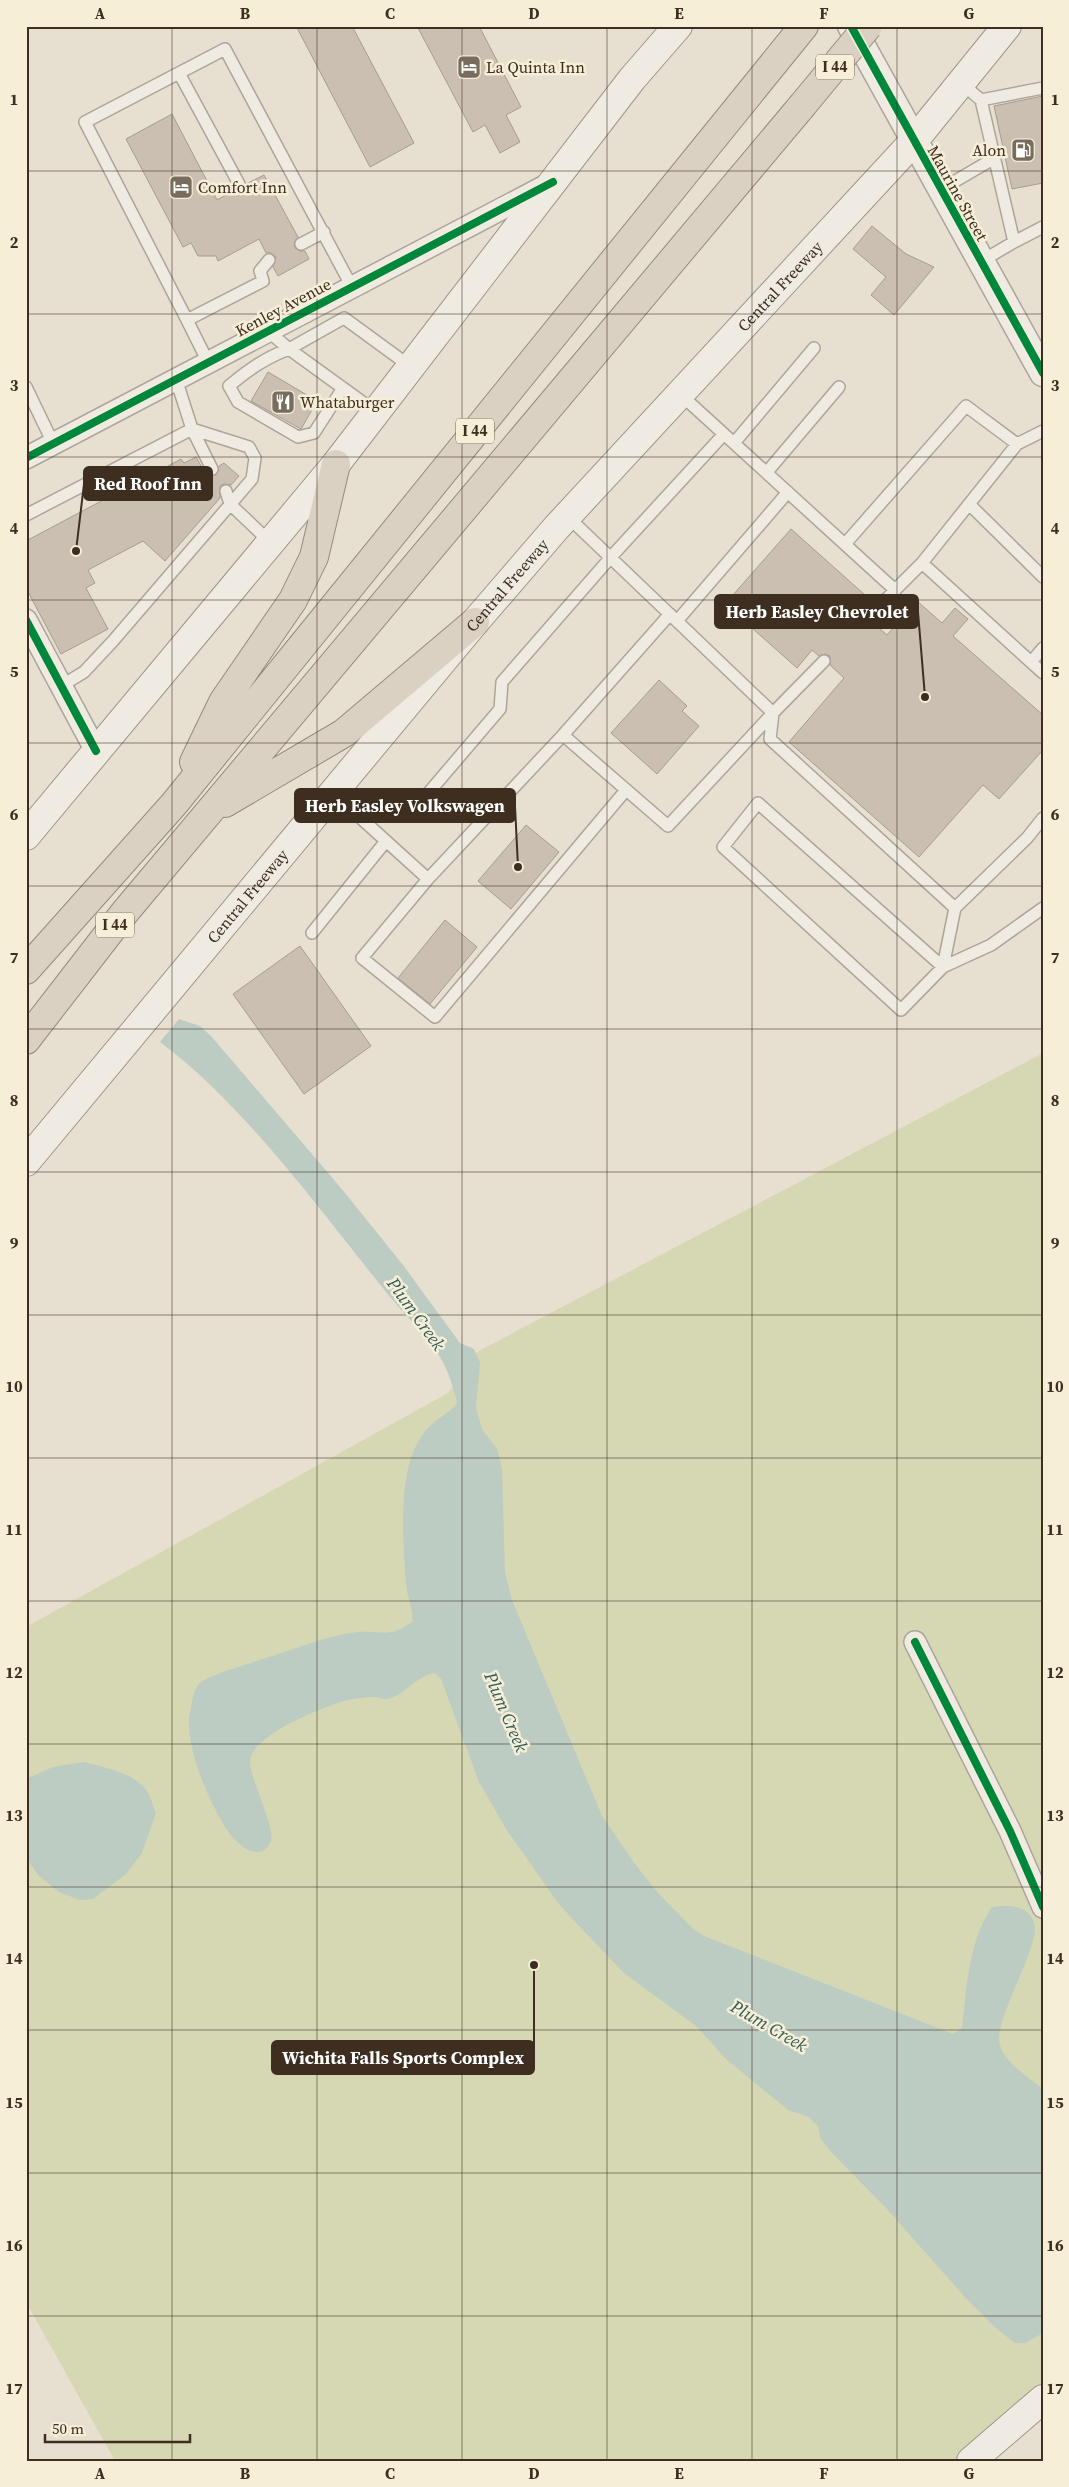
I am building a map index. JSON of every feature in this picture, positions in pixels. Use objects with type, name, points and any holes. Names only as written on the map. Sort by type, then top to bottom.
[{"type":"highway","name":"I 44","points":[[26,970],[174,804],[804,26]]},
{"type":"highway","name":"I 44","points":[[26,1040],[125,912],[868,26]]},
{"type":"highway","points":[[174,804],[223,702],[293,600],[314,557],[336,464]]},
{"type":"highway","points":[[207,814],[344,733],[475,622]]},
{"type":"main road","points":[[26,836],[336,464],[632,79],[678,26]]},
{"type":"main road","name":"Central Freeway","points":[[26,1162],[332,793],[566,516],[913,142],[971,92],[1007,26]]},
{"type":"main road","points":[[971,2461],[1043,2400]]},
{"type":"street","name":"Maurine Street","points":[[851,26],[913,142],[1042,370]]},
{"type":"street","name":"Kenley Avenue","points":[[26,458],[553,182]]},
{"type":"street","points":[[26,620],[96,751]]},
{"type":"street","points":[[916,1642],[1010,1831],[1043,1907]]},
{"type":"lane","points":[[208,362],[85,122],[179,72],[225,49],[352,287]]},
{"type":"lane","points":[[179,72],[239,184]]},
{"type":"lane","points":[[1014,242],[993,159],[994,132],[971,92],[1043,88]]},
{"type":"lane","points":[[940,190],[993,159]]},
{"type":"lane","points":[[996,171],[1008,169]]},
{"type":"lane","points":[[980,262],[1043,226]]},
{"type":"lane","points":[[301,244],[324,232]]},
{"type":"lane","points":[[187,320],[263,282],[260,271],[269,260]]},
{"type":"lane","points":[[343,388],[314,433],[298,436],[238,402],[229,386],[262,360],[288,349],[344,318],[412,367]]},
{"type":"lane","points":[[268,332],[288,349],[376,412]]},
{"type":"lane","points":[[734,443],[814,348]]},
{"type":"lane","points":[[176,380],[192,429],[212,469]]},
{"type":"lane","points":[[26,387],[54,443]]},
{"type":"lane","points":[[767,472],[838,387]]},
{"type":"lane","points":[[680,394],[895,590]]},
{"type":"lane","points":[[845,544],[966,406],[1017,444]]},
{"type":"lane","points":[[26,416],[37,410]]},
{"type":"lane","points":[[26,515],[192,429],[249,447],[255,458],[252,479],[113,641],[84,672],[62,686]]},
{"type":"lane","points":[[868,618],[922,563],[1017,444],[1043,431]]},
{"type":"lane","points":[[413,811],[500,709],[502,682],[611,557],[724,434]]},
{"type":"lane","points":[[226,491],[230,504],[270,542]]},
{"type":"lane","points":[[626,790],[435,1017],[362,958],[428,879],[673,618],[788,492]]},
{"type":"lane","points":[[969,504],[1043,577]]},
{"type":"lane","points":[[566,516],[773,713]]},
{"type":"lane","points":[[922,563],[1043,673]]},
{"type":"lane","points":[[1030,662],[1043,648]]},
{"type":"lane","points":[[562,735],[668,826],[824,660]]},
{"type":"lane","points":[[773,713],[770,739],[955,908]]},
{"type":"lane","points":[[332,793],[428,879]]},
{"type":"lane","points":[[943,967],[758,803],[723,847],[901,1010],[943,967],[991,945],[1043,908]]},
{"type":"lane","points":[[943,967],[955,908],[1027,838],[1043,818]]},
{"type":"lane","points":[[312,933],[386,841]]},
{"type":"green space","points":[[1043,1053],[1043,2390],[958,2461],[115,2461],[26,2302],[26,1627],[448,1393],[477,1352]]},
{"type":"water","name":"Plum Creek","points":[[179,1019],[200,1026],[211,1036],[341,1188],[403,1265],[460,1343],[474,1349],[480,1363],[476,1408],[482,1429],[497,1449],[502,1468],[505,1573],[512,1600],[602,1816],[635,1864],[658,1893],[692,1928],[704,1936],[953,2034],[962,2028],[967,1981],[973,1950],[984,1921],[992,1907],[1016,1907],[1027,1912],[1031,1917],[1035,1933],[1032,1946],[1006,2010],[999,2038],[1000,2046],[1009,2061],[1043,2089],[1043,2333],[1025,2343],[1015,2343],[997,2329],[962,2294],[888,2210],[830,2151],[821,2139],[818,2126],[809,2117],[788,2110],[726,2059],[696,2026],[624,1973],[578,1925],[558,1903],[506,1829],[479,1782],[441,1679],[435,1673],[422,1678],[398,1694],[386,1699],[367,1697],[344,1701],[320,1710],[289,1724],[262,1742],[253,1752],[250,1762],[254,1781],[270,1826],[271,1841],[261,1852],[255,1852],[242,1846],[227,1830],[207,1793],[192,1748],[189,1719],[196,1689],[201,1682],[236,1667],[317,1641],[348,1633],[391,1632],[412,1622],[412,1612],[406,1584],[404,1551],[403,1512],[407,1475],[417,1444],[432,1425],[457,1403],[448,1374],[434,1348],[389,1296],[278,1157],[221,1095],[160,1042]]},
{"type":"water","points":[[84,1762],[134,1779],[147,1791],[156,1813],[142,1853],[126,1874],[93,1899],[80,1900],[59,1892],[38,1875],[26,1857],[26,1779],[53,1767]]},
{"type":"building","points":[[296,26],[352,26],[414,143],[370,167]]},
{"type":"building","name":"La Quinta Inn","points":[[417,26],[479,26],[521,107],[506,115],[520,142],[500,153],[485,125],[473,132]]},
{"type":"building","name":"Alon","points":[[1043,96],[1043,183],[1012,189],[994,106]]},
{"type":"building","name":"Comfort Inn","points":[[172,114],[217,200],[235,190],[242,191],[246,184],[264,175],[298,237],[294,243],[295,248],[305,251],[309,259],[278,276],[273,267],[276,257],[271,253],[266,253],[259,239],[218,261],[216,256],[198,256],[191,243],[183,247],[126,139]]},
{"type":"building","points":[[872,226],[906,254],[934,267],[894,315],[871,295],[886,277],[853,249]]},
{"type":"building","name":"Whataburger","points":[[268,372],[317,401],[301,429],[251,401]]},
{"type":"building","points":[[196,457],[208,475],[216,475],[219,466],[224,463],[239,476],[231,485],[224,484],[220,486],[220,498],[165,561],[143,541],[88,570],[95,583],[86,588],[108,629],[61,654],[26,588],[26,541],[122,490],[117,480],[136,469],[142,480],[181,459],[184,463]]},
{"type":"building","points":[[791,529],[865,595],[855,606],[862,613],[861,621],[866,625],[873,623],[887,635],[917,601],[942,623],[955,608],[968,619],[953,636],[1043,715],[1043,750],[999,799],[983,785],[919,857],[789,742],[844,678],[830,665],[830,656],[825,654],[819,656],[812,650],[797,668],[725,604]]},
{"type":"building","points":[[659,680],[687,706],[682,711],[699,726],[657,774],[611,733]]},
{"type":"building","points":[[526,825],[559,852],[511,909],[478,881]]},
{"type":"building","points":[[445,920],[477,947],[430,1004],[398,978]]},
{"type":"building","points":[[300,946],[371,1046],[304,1094],[233,994]]},
{"type":"cycle path","points":[[851,26],[1043,373]]},
{"type":"cycle path","points":[[26,458],[553,182]]},
{"type":"cycle path","points":[[26,620],[96,751]]},
{"type":"cycle path","points":[[915,1642],[1010,1831],[1043,1907]]},
{"type":"place","name":"La Quinta Inn","points":[[469,67]]},
{"type":"place","name":"Alon","points":[[1023,150]]},
{"type":"place","name":"Comfort Inn","points":[[181,187]]},
{"type":"place","name":"Whataburger","points":[[283,402]]},
{"type":"place","name":"Red Roof Inn","points":[[76,551]]},
{"type":"place","name":"Herb Easley Chevrolet","points":[[925,697]]},
{"type":"place","name":"Herb Easley Volkswagen","points":[[518,867]]},
{"type":"place","name":"Wichita Falls Sports Complex","points":[[534,1965]]}]
